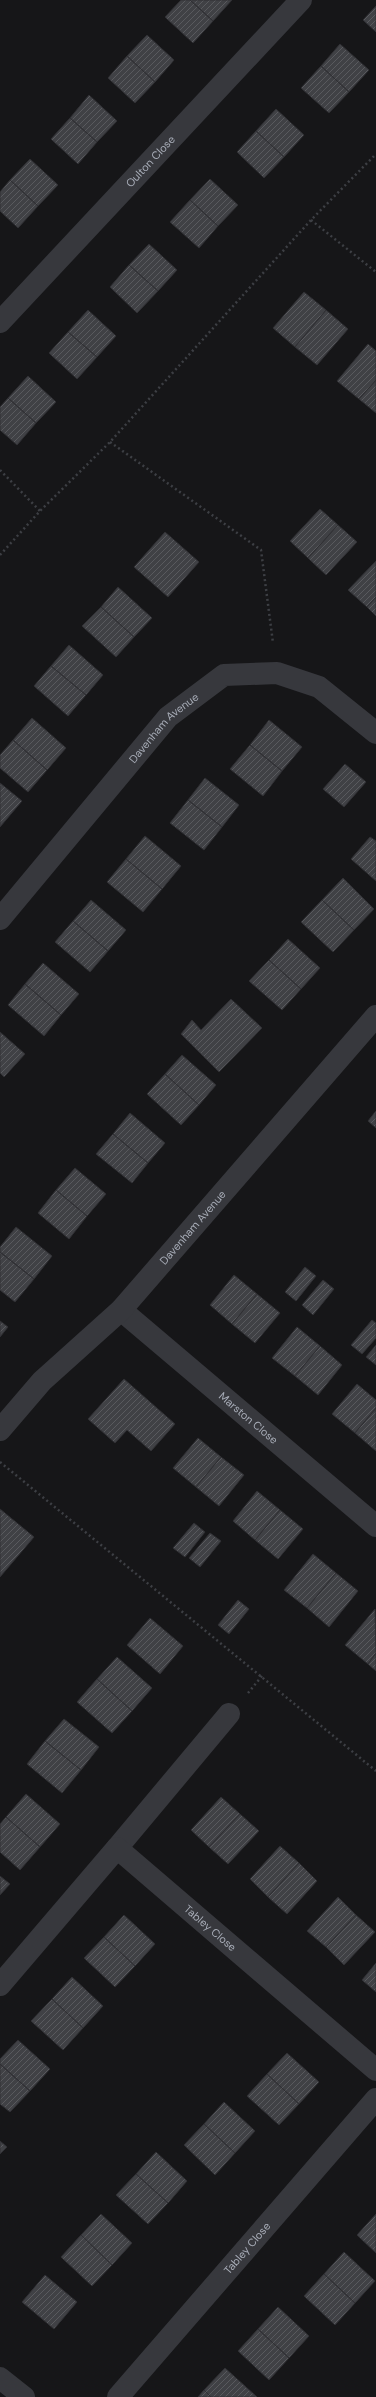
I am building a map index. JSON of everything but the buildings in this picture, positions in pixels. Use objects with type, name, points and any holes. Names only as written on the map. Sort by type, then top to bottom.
[{"type":"street","name":"Oulton Close","points":[[0,322],[301,0]]},
{"type":"street","name":"Davenham Avenue","points":[[0,918],[168,717],[224,676],[277,673],[319,686],[376,733]]},
{"type":"street","name":"Davenham Avenue","points":[[0,1430],[42,1382],[121,1310],[376,1016]]},
{"type":"street","name":"Marston Close","points":[[121,1310],[376,1526]]},
{"type":"street","points":[[0,1985],[229,1714]]},
{"type":"street","name":"Tabley Close","points":[[117,1848],[376,2070]]},
{"type":"street","name":"Tabley Close","points":[[118,2397],[376,2099]]},
{"type":"street","points":[[0,2378],[24,2397]]},
{"type":"path","points":[[0,555],[40,511],[110,442],[310,220],[376,154]]},
{"type":"path","points":[[310,220],[376,272]]},
{"type":"path","points":[[110,442],[261,550],[277,673]]},
{"type":"path","points":[[0,470],[40,511]]},
{"type":"path","points":[[0,1462],[376,1771]]}]
